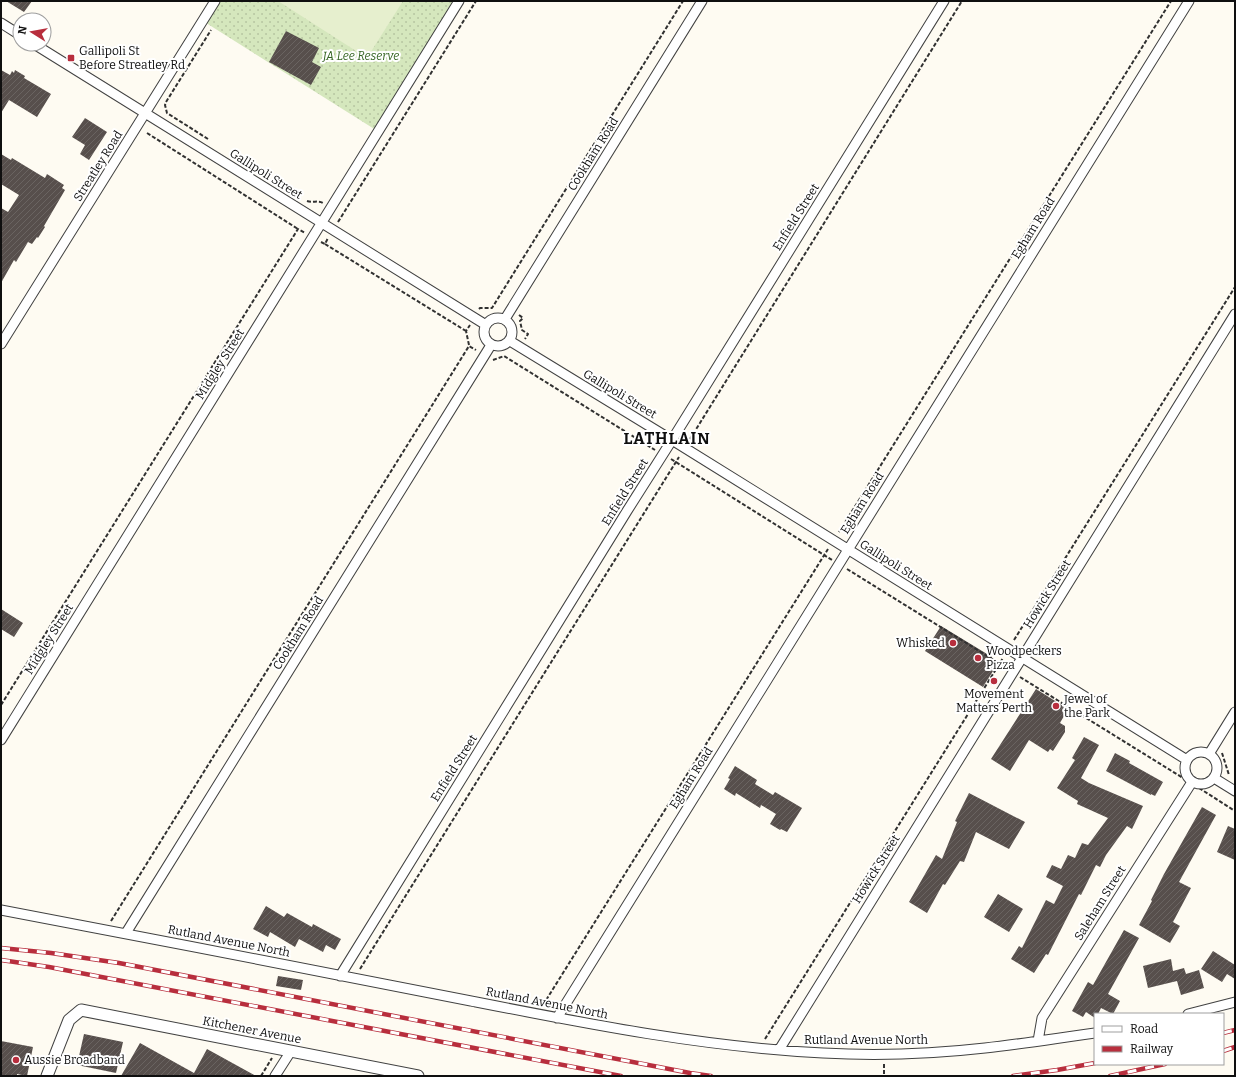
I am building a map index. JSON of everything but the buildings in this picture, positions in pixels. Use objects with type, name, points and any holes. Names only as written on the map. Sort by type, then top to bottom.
[{"type":"street","name":"Streatley Road","points":[[1,344],[215,1]]},
{"type":"street","name":"Midgley Street","points":[[1,740],[459,1]]},
{"type":"street","name":"Cookham Road","points":[[505,319],[702,1]]},
{"type":"street","name":"Enfield Street","points":[[340,976],[944,1]]},
{"type":"street","name":"Egham Road","points":[[557,1018],[847,549],[1189,1]]},
{"type":"street","points":[[1,23],[12,30]]},
{"type":"street","name":"Gallipoli Street","points":[[47,52],[486,325]]},
{"type":"street","name":"Howick Street","points":[[779,1050],[1021,657],[1235,314]]},
{"type":"street","points":[[496,318],[505,319],[509,322],[513,332],[510,341],[503,346],[495,347],[491,345],[487,342],[484,334],[486,325],[488,321],[496,318]]},
{"type":"street","name":"Gallipoli Street","points":[[510,341],[1187,760]]},
{"type":"street","name":"Cookham Road","points":[[126,933],[491,345]]},
{"type":"street","points":[[1209,754],[1235,712]]},
{"type":"street","points":[[1197,752],[1209,754],[1214,758],[1217,765],[1217,771],[1214,778],[1210,782],[1204,784],[1191,782],[1185,772],[1187,760],[1191,755],[1197,752]]},
{"type":"street","points":[[1214,778],[1235,791]]},
{"type":"street","name":"Saleham Street","points":[[1038,1041],[1042,1018],[1191,782]]},
{"type":"street","name":"Rutland Avenue North","points":[[1,910],[106,929],[557,1018],[677,1039],[825,1054],[883,1054],[984,1049],[1094,1033]]},
{"type":"street","points":[[1192,1013],[1235,1002]]},
{"type":"street","name":"Kitchener Avenue","points":[[47,1076],[69,1020],[80,1010],[418,1076]]},
{"type":"street","points":[[275,1076],[291,1051]]},
{"type":"path","points":[[466,331],[480,308],[492,308],[683,1]]},
{"type":"path","points":[[359,972],[962,1]]},
{"type":"path","points":[[541,1007],[1171,1]]},
{"type":"path","points":[[211,30],[166,102],[165,106],[167,113],[213,142]]},
{"type":"path","points":[[147,133],[298,229]]},
{"type":"path","points":[[303,200],[312,202],[320,201],[332,208]]},
{"type":"path","points":[[325,244],[466,331],[470,346],[485,356],[492,360],[504,356],[1191,782],[1235,811]]},
{"type":"path","points":[[763,1042],[1235,287]]},
{"type":"path","points":[[497,300],[523,318],[520,321],[522,330],[528,334],[520,347]]},
{"type":"path","points":[[106,929],[470,346]]},
{"type":"path","points":[[1215,745],[1224,750],[1222,754],[1230,775]]},
{"type":"path","points":[[261,1076],[273,1057]]},
{"type":"path","points":[[884,1061],[884,1076]]},
{"type":"green space","name":"JA Lee Reserve","points":[[215,1],[459,1],[379,132],[203,21]]},
{"type":"green space","points":[[278,1],[403,1],[367,58]]},
{"type":"railway","points":[[1,948],[51,953],[119,963],[711,1076]]},
{"type":"railway","points":[[1,960],[49,967],[621,1076]]},
{"type":"railway","points":[[1224,1033],[1235,1030]]},
{"type":"railway","points":[[1224,1051],[1235,1047]]},
{"type":"railway","points":[[1013,1076],[1094,1063]]},
{"type":"railway","points":[[1110,1076],[1160,1065]]},
{"type":"place","name":"Gallipoli St Before Streatley Rd","points":[[71,58]]},
{"type":"place","name":"Whisked","points":[[953,643]]},
{"type":"place","name":"Woodpeckers Pizza","points":[[978,658]]},
{"type":"place","name":"Movement Matters Perth","points":[[994,681]]},
{"type":"place","name":"Jewel of the Park","points":[[1056,706]]},
{"type":"place","name":"Aussie Broadband","points":[[16,1060]]},
{"type":"district","name":"LATHLAIN","points":[[667,438]]}]
